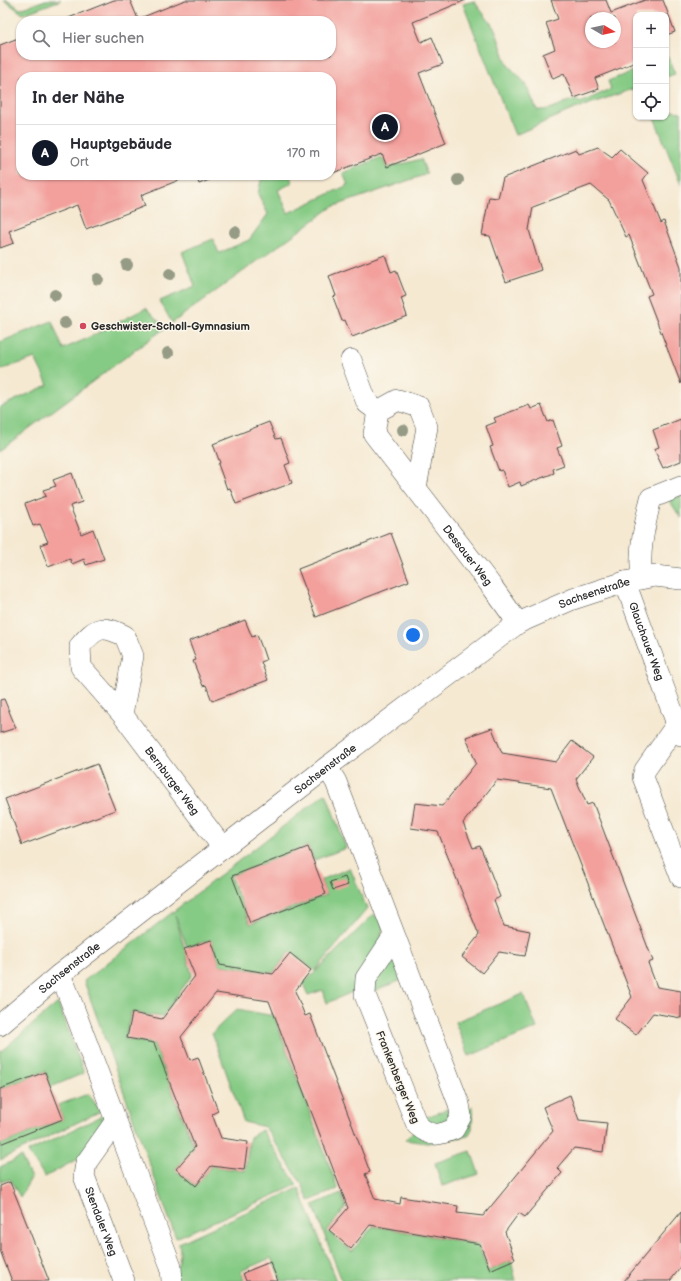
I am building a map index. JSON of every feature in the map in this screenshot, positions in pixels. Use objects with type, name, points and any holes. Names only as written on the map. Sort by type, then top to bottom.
[{"type":"street","points":[[351,360],[368,403],[378,410],[398,400],[419,407],[427,427],[416,488]]},
{"type":"street","name":"Dessauer Weg","points":[[378,410],[374,434],[494,588],[518,623]]},
{"type":"street","name":"Glauchauer Weg","points":[[681,486],[651,498],[643,533],[640,564],[633,580],[679,729],[645,770],[643,777],[681,877]]},
{"type":"street","name":"Sachsenstraße","points":[[0,1025],[59,975],[327,767],[518,623],[573,599],[633,580],[655,576],[681,579]]},
{"type":"street","name":"Bernburger Weg","points":[[122,714],[133,656],[125,636],[107,628],[92,632],[80,646],[81,667],[122,714],[223,848]]},
{"type":"street","name":"Frankenberger Weg","points":[[327,767],[336,782],[459,1104],[460,1116],[454,1129],[442,1134],[427,1134],[417,1125],[365,995],[366,978],[394,936]]},
{"type":"street","points":[[59,975],[66,988],[115,1122],[171,1267],[172,1281]]},
{"type":"street","name":"Stendaler Weg","points":[[115,1122],[86,1163],[84,1176],[124,1281]]},
{"type":"green space","points":[[4,0],[8,0],[20,9],[46,0],[61,0],[23,14]]},
{"type":"green space","points":[[474,1],[495,29],[507,64],[526,84],[537,110],[553,108],[577,99],[580,103],[611,89],[608,81],[633,71],[633,89],[572,110],[515,135],[463,4]]},
{"type":"green space","points":[[669,59],[675,74],[669,76]]},
{"type":"green space","points":[[669,110],[681,112],[681,185],[655,120],[669,120]]},
{"type":"green space","points":[[382,157],[387,168],[421,159],[427,174],[332,207],[172,323],[160,301],[195,286],[182,252],[213,239],[219,253],[249,240],[268,214],[258,194],[261,180],[291,180],[292,183],[278,190],[288,213],[348,185],[343,173]]},
{"type":"green space","points":[[146,308],[165,328],[0,450],[0,407],[48,385],[35,358],[0,370],[0,342],[52,321],[63,349],[86,339]]},
{"type":"green space","points":[[681,495],[681,518],[669,500]]},
{"type":"green space","points":[[326,793],[346,848],[314,860],[308,846],[230,876],[250,924],[326,895],[321,880],[350,868],[367,909],[315,971],[290,951],[273,973],[220,965],[211,940],[187,947],[175,915],[192,975],[162,1017],[131,1012],[125,1039],[154,1044],[194,1147],[175,1170],[196,1186],[211,1166],[245,1171],[250,1137],[262,1130],[297,1185],[176,1238],[84,981]]},
{"type":"green space","points":[[374,914],[384,924],[380,943],[359,989],[327,1003],[323,990],[308,995],[303,984]]},
{"type":"green space","points":[[392,960],[398,961],[404,979],[373,992],[373,984]]},
{"type":"green space","points":[[523,994],[537,1028],[469,1056],[455,1022]]},
{"type":"green space","points":[[58,1003],[84,1073],[51,1087],[45,1071],[0,1089],[0,1052]]},
{"type":"green space","points":[[237,1009],[274,1016],[338,1189],[309,1201],[302,1184],[265,1127],[244,1122],[212,1033]]},
{"type":"green space","points":[[88,1094],[101,1111],[0,1160],[0,1145],[63,1119],[58,1105]]},
{"type":"green space","points":[[473,1106],[472,1129],[468,1136],[428,1143],[405,1140],[417,1128],[426,1135]]},
{"type":"green space","points":[[452,1107],[451,1119],[443,1126],[422,1119]]},
{"type":"green space","points":[[118,1108],[95,1149],[45,1177],[28,1152]]},
{"type":"green space","points":[[471,1151],[479,1174],[442,1186],[435,1163]]},
{"type":"green space","points":[[21,1157],[31,1178],[20,1197],[10,1179],[0,1182],[0,1167]]},
{"type":"green space","points":[[299,1188],[336,1281],[282,1281],[271,1258],[241,1271],[244,1281],[165,1281],[178,1264],[180,1255],[179,1243]]},
{"type":"green space","points":[[341,1193],[346,1207],[327,1231],[352,1251],[373,1226],[478,1244],[488,1271],[511,1261],[516,1281],[342,1281],[313,1205]]},
{"type":"building","points":[[114,0],[130,0],[137,16],[74,16]]},
{"type":"building","points":[[185,0],[466,0],[413,22],[421,42],[432,37],[443,64],[419,73],[446,143],[387,167],[382,154],[336,172],[336,72],[16,72],[16,180],[179,180],[141,195],[145,206],[86,229],[77,205],[9,231],[14,243],[0,248],[0,45],[16,39],[16,60],[336,60],[336,16],[145,16]]},
{"type":"building","points":[[551,0],[606,0],[611,12],[585,12],[585,48],[621,48],[621,12],[614,12],[645,0],[663,0],[668,12],[633,12],[633,63],[595,78],[599,89],[574,98],[564,74],[553,79],[543,54],[555,49],[546,23],[558,19]]},
{"type":"building","points":[[669,16],[675,32],[669,34]]},
{"type":"building","points":[[598,147],[612,157],[620,149],[648,173],[643,180],[661,223],[664,221],[681,267],[681,384],[647,296],[652,294],[629,235],[626,237],[609,200],[591,185],[533,207],[529,230],[541,270],[506,282],[490,236],[482,235],[489,197],[498,198],[503,178],[576,149],[579,154]]},
{"type":"building","points":[[198,180],[209,180],[199,184]]},
{"type":"building","points":[[385,255],[391,272],[396,270],[406,296],[401,298],[407,316],[352,337],[345,320],[342,321],[333,297],[336,296],[329,276]]},
{"type":"building","points":[[529,405],[531,409],[541,405],[548,422],[553,420],[562,446],[557,448],[564,465],[553,469],[554,473],[521,486],[520,482],[508,487],[502,470],[499,471],[490,447],[493,446],[486,426],[496,422],[494,418]]},
{"type":"building","points":[[681,419],[681,461],[663,468],[654,449],[659,447],[653,430]]},
{"type":"building","points":[[269,422],[276,439],[281,438],[290,463],[285,465],[292,483],[236,504],[230,488],[227,489],[213,444]]},
{"type":"building","points":[[72,473],[82,502],[70,506],[81,534],[93,529],[104,559],[86,565],[84,559],[72,564],[70,559],[48,567],[40,545],[48,542],[40,524],[33,526],[25,504],[46,496],[43,490],[56,486],[53,480]]},
{"type":"building","points":[[391,533],[409,581],[316,617],[298,569]]},
{"type":"building","points":[[245,620],[252,637],[257,635],[262,648],[266,660],[261,662],[268,680],[212,701],[206,685],[203,686],[193,661],[196,660],[189,641]]},
{"type":"building","points":[[4,699],[16,728],[0,733],[0,700]]},
{"type":"building","points":[[492,728],[502,753],[556,762],[572,741],[593,757],[576,779],[587,805],[593,803],[653,961],[648,963],[657,987],[681,991],[681,1018],[653,1013],[636,1035],[615,1019],[632,997],[551,788],[497,780],[463,823],[473,848],[480,846],[490,871],[500,897],[494,900],[504,926],[530,931],[525,956],[499,952],[482,973],[462,957],[479,935],[438,832],[411,828],[415,803],[442,806],[476,763],[466,737]]},
{"type":"building","points":[[97,764],[115,810],[22,845],[5,799]]},
{"type":"building","points":[[308,847],[326,894],[250,923],[232,876]]},
{"type":"building","points":[[345,877],[348,885],[333,890],[330,882]]},
{"type":"building","points":[[211,940],[220,965],[273,974],[290,953],[311,970],[295,991],[305,1016],[310,1014],[370,1172],[365,1174],[375,1199],[400,1204],[401,1197],[458,1206],[457,1213],[483,1216],[553,1131],[543,1107],[570,1095],[579,1120],[607,1123],[603,1152],[574,1148],[557,1168],[562,1173],[525,1217],[519,1213],[505,1232],[515,1259],[490,1270],[480,1244],[370,1225],[351,1249],[329,1230],[348,1208],[269,1001],[216,993],[181,1037],[190,1060],[198,1057],[218,1111],[212,1114],[221,1138],[248,1142],[244,1170],[211,1166],[196,1186],[176,1169],[195,1147],[154,1043],[127,1038],[132,1013],[162,1019],[195,976],[184,949]]},
{"type":"building","points":[[45,1072],[63,1119],[0,1144],[0,1089]]},
{"type":"building","points":[[10,1182],[49,1281],[12,1281],[0,1250],[0,1186]]},
{"type":"building","points":[[681,1212],[681,1267],[670,1281],[624,1281]]},
{"type":"building","points":[[270,1262],[278,1281],[246,1281],[243,1273]]},
{"type":"place","name":"Hauptgebäude","points":[[385,127]]},
{"type":"place","name":"Geschwister-Scholl-Gymnasium","points":[[83,326]]}]
